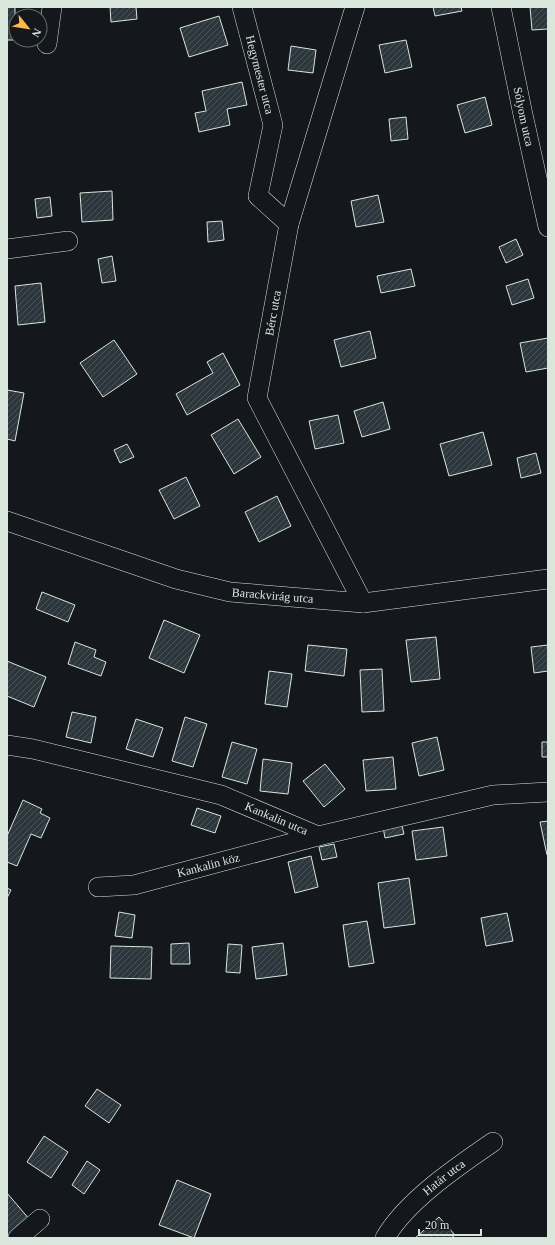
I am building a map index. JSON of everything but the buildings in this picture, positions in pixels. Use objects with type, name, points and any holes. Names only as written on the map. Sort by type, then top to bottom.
[{"type":"street","points":[[48,37],[52,7]]},
{"type":"street","name":"Hegymester utca","points":[[242,7],[273,124],[258,196],[289,224]]},
{"type":"street","name":"Bérc utca","points":[[355,7],[289,224],[257,398],[364,603]]},
{"type":"street","name":"Sólyom utca","points":[[501,7],[548,227]]},
{"type":"street","points":[[7,249],[68,241]]},
{"type":"street","name":"Barackvirág utca","points":[[7,521],[183,581],[230,592],[364,603],[548,579]]},
{"type":"street","name":"Kankalin utca","points":[[7,745],[33,749],[220,795],[318,836],[493,795],[548,792]]},
{"type":"street","name":"Kankalin köz","points":[[98,887],[134,885],[318,836]]},
{"type":"street","name":"Határ utca","points":[[385,1238],[401,1216],[425,1194],[462,1164],[493,1142]]},
{"type":"street","points":[[18,1238],[40,1219]]}]
